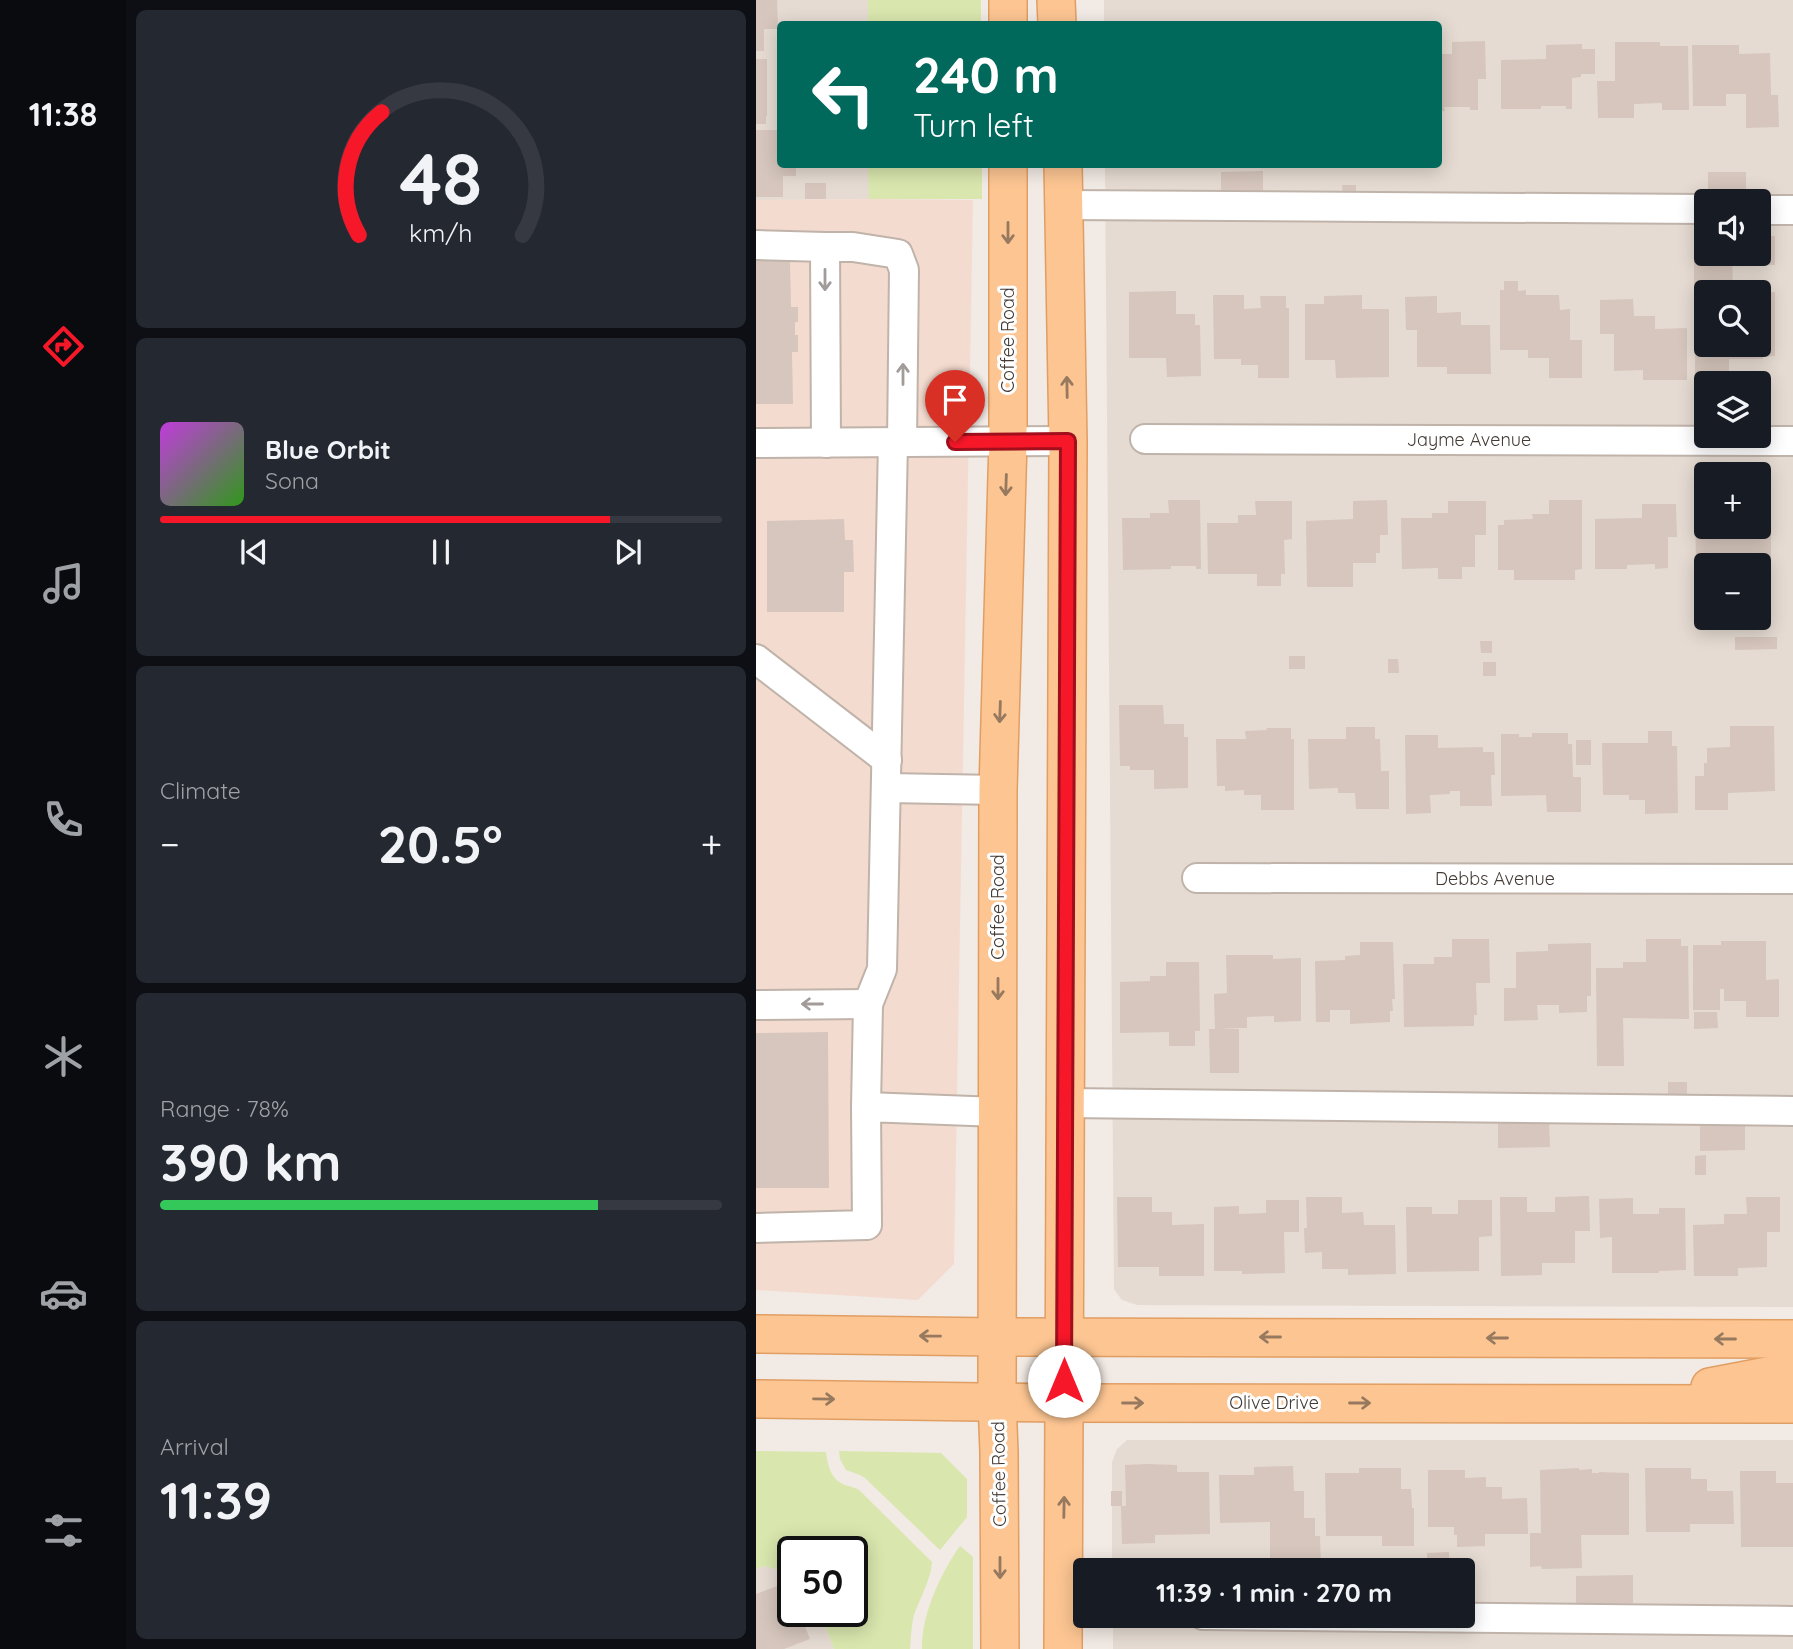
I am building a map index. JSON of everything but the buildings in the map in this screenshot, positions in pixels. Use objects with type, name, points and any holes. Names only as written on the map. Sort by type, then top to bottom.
[{"type":"main road","points":[[1008,0],[1008,21]]},
{"type":"main road","points":[[1056,0],[1057,21]]},
{"type":"main road","name":"Coffee Road","points":[[1000,1649],[997,1401],[998,790],[1008,441],[1008,168]]},
{"type":"main road","points":[[1063,168],[1068,441],[1064,1403],[1071,1626]]},
{"type":"main road","points":[[756,1334],[1793,1339]]},
{"type":"main road","points":[[1620,1404],[1793,1371]]},
{"type":"main road","name":"Olive Drive","points":[[756,1399],[1064,1403],[1793,1404]]},
{"type":"street","points":[[1064,205],[1694,209]]},
{"type":"street","points":[[1771,210],[1793,210]]},
{"type":"street","points":[[756,245],[853,247],[898,254],[904,270],[882,969],[868,1004],[867,1225],[756,1228]]},
{"type":"street","points":[[825,247],[825,443]]},
{"type":"street","name":"Jayme Avenue","points":[[1145,439],[1793,440]]},
{"type":"street","points":[[756,443],[1068,441]]},
{"type":"street","points":[[756,659],[887,760]]},
{"type":"street","points":[[887,788],[998,790]]},
{"type":"street","name":"Debbs Avenue","points":[[1196,878],[1793,879]]},
{"type":"street","points":[[756,1004],[868,1004]]},
{"type":"street","points":[[1065,1104],[1793,1111]]},
{"type":"street","points":[[866,1107],[998,1112]]},
{"type":"street","points":[[1475,1618],[1793,1621]]},
{"type":"shaded area","points":[[756,0],[869,0],[869,21],[777,21],[777,168],[869,168],[869,199],[756,200]]},
{"type":"shaded area","points":[[1104,0],[1793,0],[1793,1307],[1137,1305],[1122,1300],[1114,1289],[1105,168],[1442,168],[1442,21],[1104,21]]},
{"type":"shaded area","points":[[756,200],[973,200],[954,1264],[918,1300],[756,1290]]},
{"type":"shaded area","points":[[1127,1440],[1793,1440],[1793,1649],[1113,1649],[1113,1628],[1475,1628],[1475,1558],[1112,1558],[1112,1462],[1117,1449]]},
{"type":"shaded area","points":[[763,1566],[777,1569],[777,1627],[826,1627],[834,1649],[756,1649],[756,1569]]},
{"type":"green space","points":[[868,0],[981,0],[981,21],[868,21]]},
{"type":"green space","points":[[868,168],[982,168],[982,199],[869,199]]},
{"type":"green space","points":[[756,1451],[826,1452],[834,1477],[842,1484],[859,1490],[932,1562],[914,1615],[910,1649],[834,1649],[826,1627],[868,1627],[868,1536],[777,1536],[777,1569],[763,1566],[756,1569]]},
{"type":"green space","points":[[839,1451],[941,1453],[967,1479],[967,1517],[940,1550],[865,1478],[846,1470]]},
{"type":"green space","points":[[960,1546],[973,1557],[973,1649],[922,1649],[925,1622],[934,1595]]},
{"type":"route","points":[[955,442],[1068,441],[1064,1381]]}]
